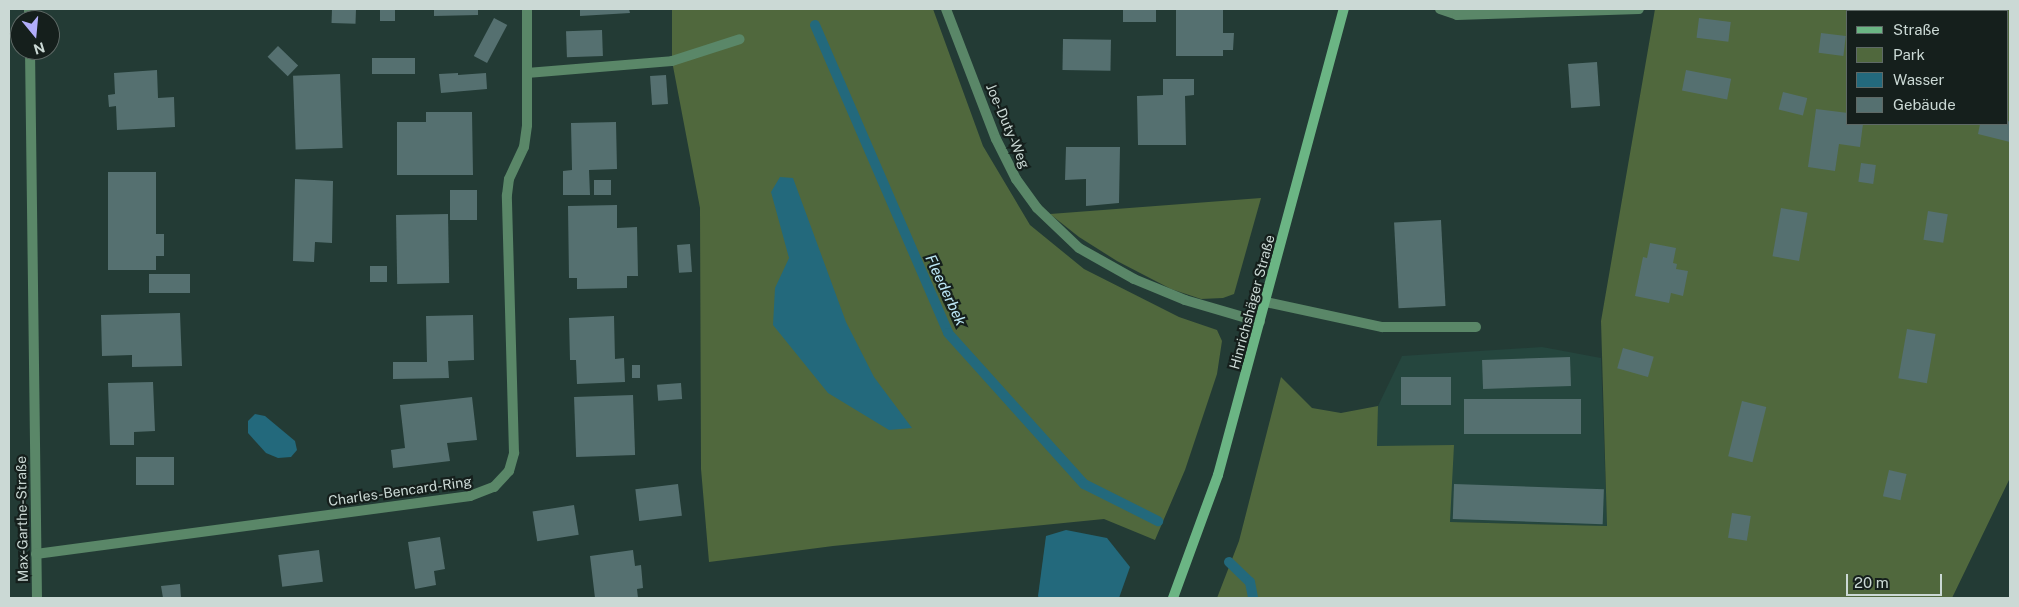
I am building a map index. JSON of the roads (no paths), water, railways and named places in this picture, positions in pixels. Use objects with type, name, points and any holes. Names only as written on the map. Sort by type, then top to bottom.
[{"type":"main road","name":"Hinrichshäger Straße","points":[[1173,598],[1218,475],[1344,9]]},
{"type":"street","name":"Charles-Bencard-Ring","points":[[36,554],[470,496],[494,487],[509,471],[514,453],[507,195],[509,179],[524,147],[528,125],[527,9]]},
{"type":"street","name":"Joe-Duty-Weg","points":[[946,9],[996,139],[1016,179],[1037,208],[1079,248],[1134,279],[1185,300],[1260,322]]},
{"type":"street","points":[[1440,9],[1457,15],[1639,9]]},
{"type":"street","points":[[527,73],[672,61],[740,40]]},
{"type":"street","name":"Max-Garthe-Straße","points":[[30,60],[37,598]]},
{"type":"street","points":[[1266,302],[1382,328],[1476,327]]},
{"type":"water","points":[[780,177],[793,178],[846,322],[874,377],[912,428],[889,430],[828,393],[773,325],[775,288],[789,258],[771,192]]},
{"type":"water","points":[[255,414],[265,416],[295,441],[297,450],[291,457],[278,458],[266,453],[248,433],[248,421]]},
{"type":"water","points":[[1066,530],[1107,538],[1130,567],[1119,598],[1039,598],[1046,536]]},
{"type":"waterway","name":"Fleederbek","points":[[815,25],[948,333],[1084,484],[1158,521]]},
{"type":"waterway","name":"Fleederbek","points":[[1229,562],[1250,582],[1253,598]]}]
